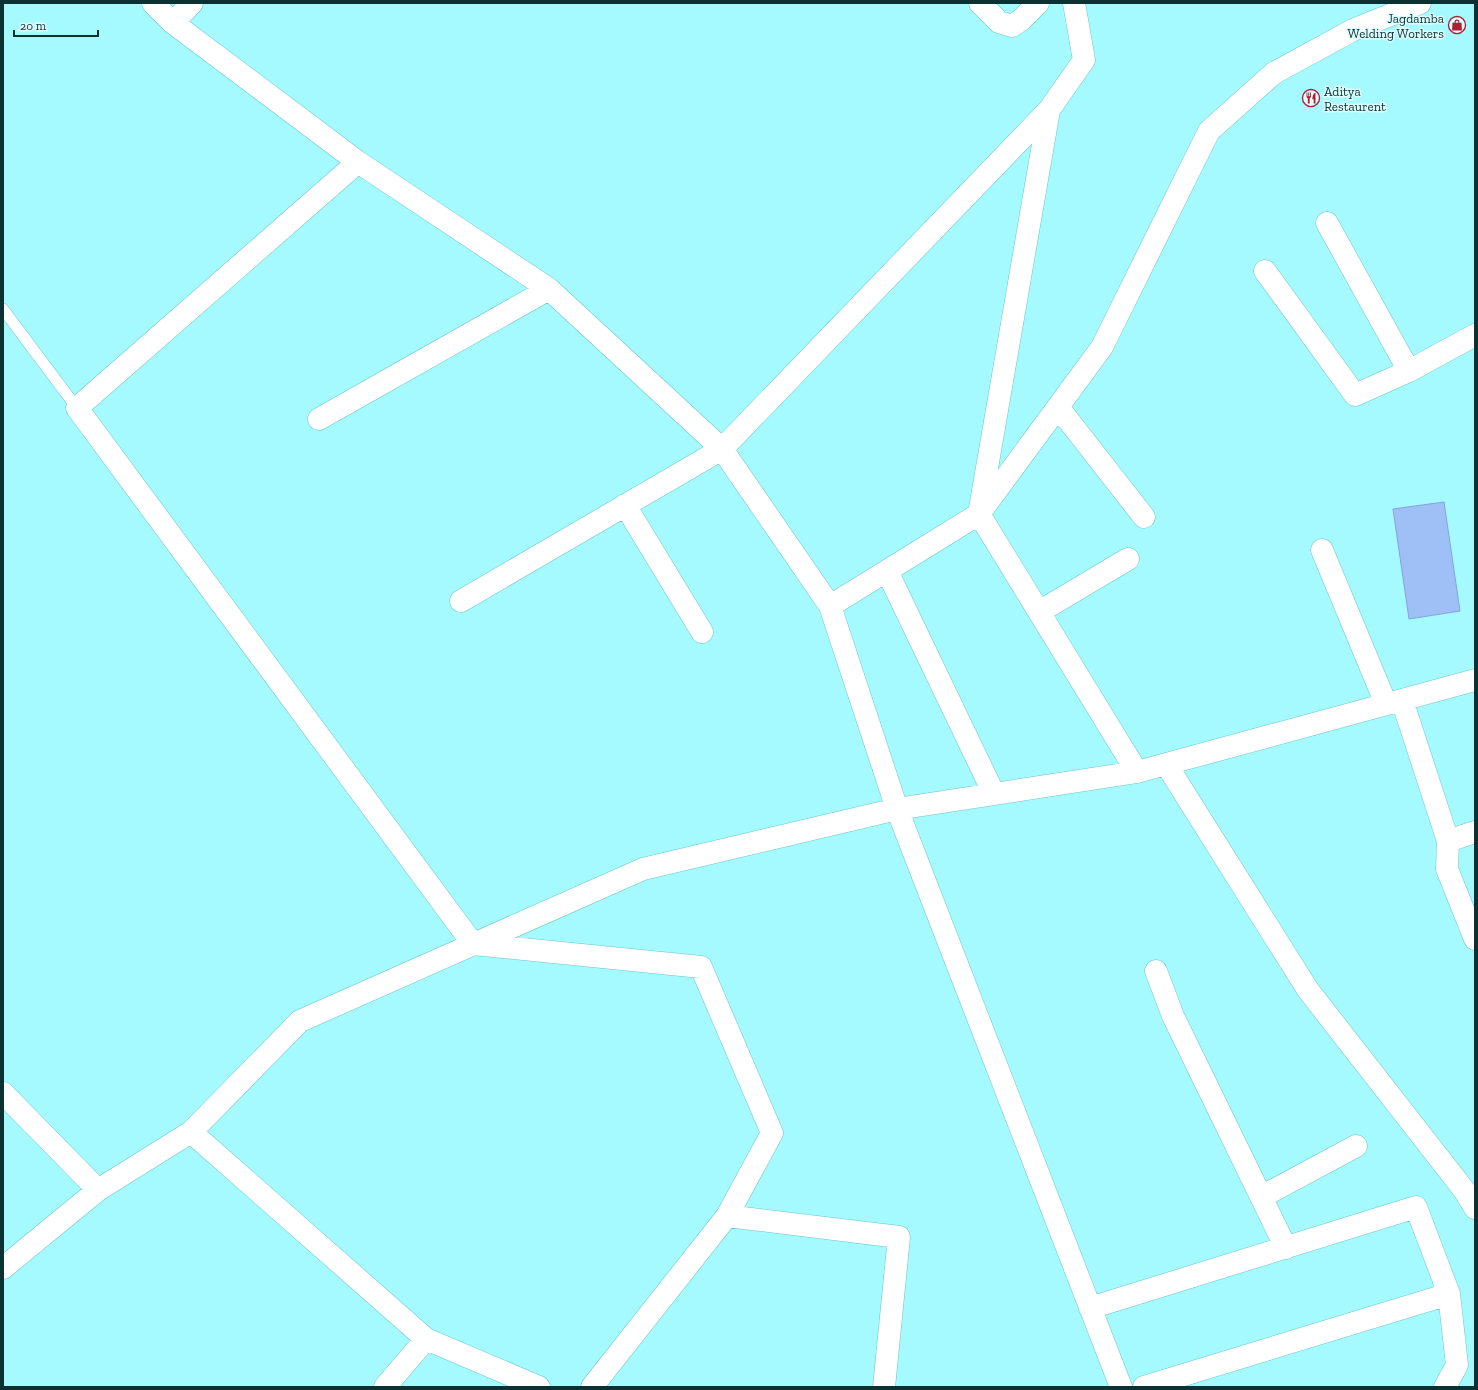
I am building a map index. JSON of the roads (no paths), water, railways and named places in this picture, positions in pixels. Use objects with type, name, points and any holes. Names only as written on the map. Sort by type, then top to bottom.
[{"type":"street","points":[[153,3],[173,23],[358,162],[549,289],[722,449],[830,606],[897,809],[1121,1387]]},
{"type":"street","points":[[173,23],[192,3]]},
{"type":"street","points":[[980,3],[999,22],[1012,26],[1021,20],[1038,3]]},
{"type":"street","points":[[461,601],[722,449],[1049,110],[1084,60],[1074,3]]},
{"type":"street","points":[[830,606],[979,514],[1102,347],[1209,131],[1274,73],[1353,30],[1420,3]]},
{"type":"street","points":[[1049,110],[979,514],[1137,772]]},
{"type":"street","points":[[358,162],[77,408],[473,944],[701,967],[772,1133],[727,1216],[592,1387]]},
{"type":"street","points":[[1327,223],[1409,371]]},
{"type":"street","points":[[1266,271],[1355,395],[1409,371],[1475,335]]},
{"type":"street","points":[[319,419],[549,289]]},
{"type":"street","points":[[1058,407],[1144,517]]},
{"type":"street","points":[[625,505],[702,632]]},
{"type":"street","points":[[1322,550],[1394,702],[1448,842],[1447,869],[1475,939]]},
{"type":"street","points":[[1039,612],[1128,559]]},
{"type":"street","points":[[887,571],[994,794]]},
{"type":"street","points":[[3,1268],[98,1190],[191,1132],[300,1021],[643,869],[897,809],[1137,772],[1475,680]]},
{"type":"street","points":[[1166,764],[1308,990],[1464,1190],[1475,1208]]},
{"type":"street","points":[[1448,842],[1475,832]]},
{"type":"street","points":[[1156,971],[1173,1016],[1286,1248]]},
{"type":"street","points":[[3,1094],[98,1190]]},
{"type":"street","points":[[191,1132],[426,1339],[539,1387]]},
{"type":"street","points":[[1261,1197],[1356,1146]]},
{"type":"street","points":[[1090,1308],[1416,1208],[1449,1294],[1456,1365],[1445,1387]]},
{"type":"street","points":[[727,1216],[899,1237],[884,1387]]},
{"type":"street","points":[[1144,1387],[1449,1294]]},
{"type":"street","points":[[385,1387],[426,1339]]},
{"type":"lane","points":[[3,309],[77,408]]},
{"type":"place","name":"Jagdamba Welding Workers","points":[[1457,25]]},
{"type":"place","name":"Aditya Restaurent","points":[[1311,98]]}]
